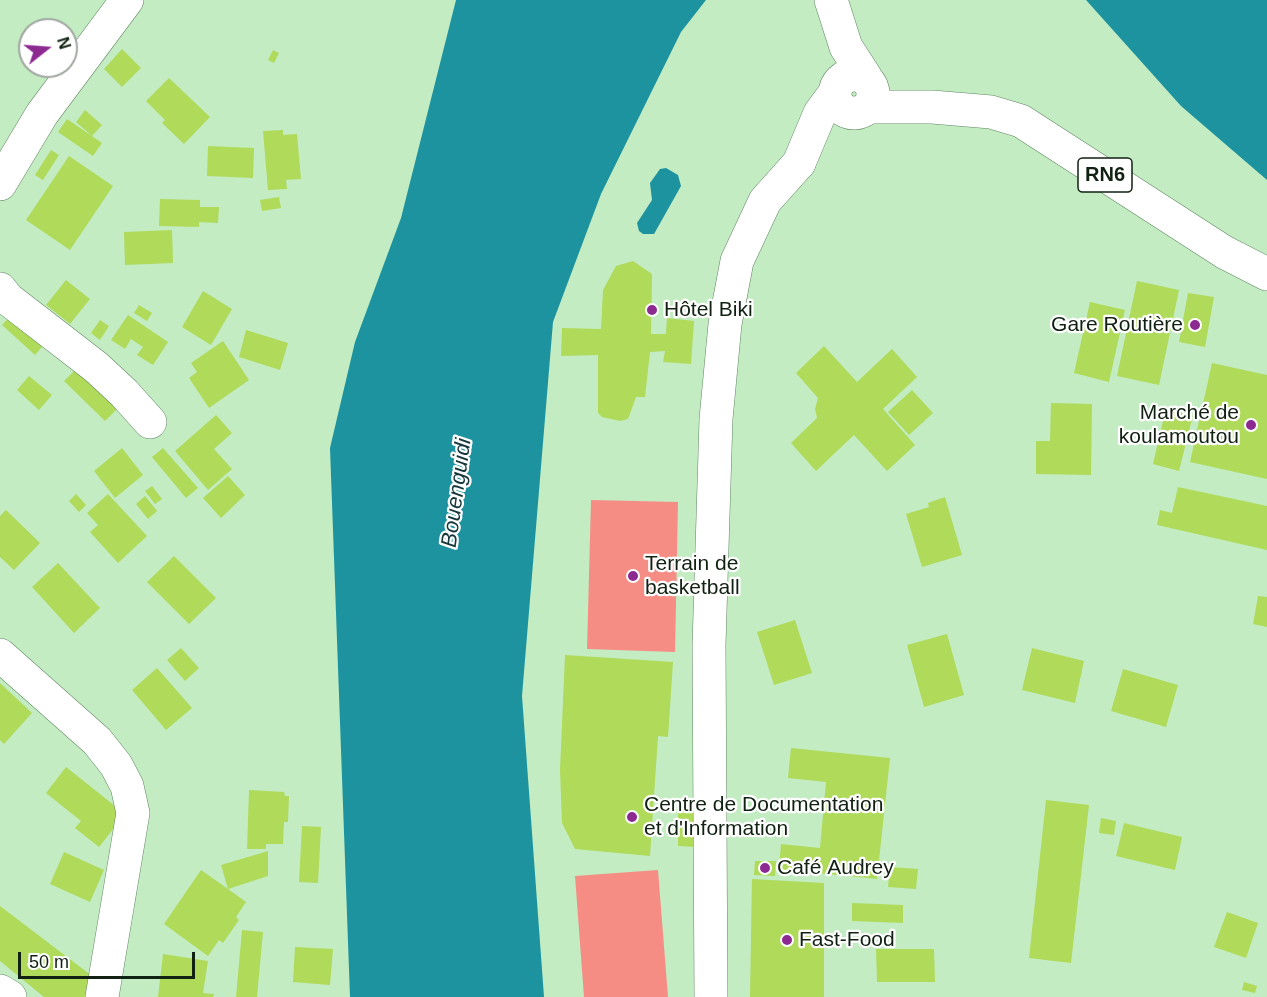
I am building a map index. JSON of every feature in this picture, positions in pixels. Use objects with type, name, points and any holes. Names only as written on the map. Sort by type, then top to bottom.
[{"type":"main road","points":[[0,184],[42,114],[127,0]]},
{"type":"main road","points":[[711,997],[709,645],[716,419],[725,324],[737,261],[765,201],[799,164],[820,113],[855,93],[852,61],[835,15]]},
{"type":"main road","name":"RN6","points":[[855,93],[932,106],[991,112],[1021,121],[1224,252],[1267,274]]},
{"type":"main road","points":[[0,289],[8,299],[96,367],[150,422]]},
{"type":"main road","points":[[0,655],[97,741],[116,765],[127,786],[134,813],[102,997]]},
{"type":"main road","points":[[0,991],[10,997]]},
{"type":"shaded area","name":"Terrain de basketball","points":[[591,500],[678,502],[675,652],[587,649]]},
{"type":"shaded area","points":[[658,870],[668,997],[584,997],[575,876]]},
{"type":"water","name":"Bouenguidi","points":[[456,0],[706,0],[681,32],[601,194],[553,322],[522,696],[544,997],[350,997],[330,448],[355,342],[401,218]]},
{"type":"water","points":[[1086,0],[1267,0],[1267,180],[1181,106]]},
{"type":"water","points":[[666,168],[678,175],[681,186],[654,234],[643,234],[639,231],[637,223],[652,200],[650,183],[660,169]]},
{"type":"building","points":[[122,49],[141,68],[122,87],[104,69]]},
{"type":"building","points":[[273,50],[279,53],[274,63],[268,60]]},
{"type":"building","points":[[169,78],[210,117],[184,144],[162,123],[165,120],[146,101]]},
{"type":"building","points":[[85,110],[102,125],[92,136],[76,122]]},
{"type":"building","points":[[67,119],[102,143],[93,156],[58,132]]},
{"type":"building","points":[[283,130],[283,135],[297,134],[301,179],[286,180],[287,189],[268,190],[263,131]]},
{"type":"building","points":[[208,146],[254,148],[253,178],[207,176]]},
{"type":"building","points":[[51,150],[59,155],[43,180],[35,175]]},
{"type":"building","points":[[69,156],[113,186],[70,250],[26,220]]},
{"type":"building","points":[[279,197],[281,208],[262,211],[260,200]]},
{"type":"building","points":[[160,199],[200,200],[200,207],[219,207],[218,223],[199,222],[199,227],[159,226]]},
{"type":"building","points":[[172,230],[173,263],[125,265],[124,232]]},
{"type":"building","points":[[633,261],[652,274],[651,334],[666,334],[667,318],[694,321],[691,364],[663,362],[665,351],[650,352],[645,397],[636,397],[628,419],[620,421],[602,417],[598,413],[598,355],[561,356],[562,328],[601,329],[603,290],[616,266]]},
{"type":"building","points":[[66,280],[90,299],[70,324],[46,305]]},
{"type":"building","points":[[1137,281],[1179,290],[1159,385],[1117,376]]},
{"type":"building","points":[[203,291],[232,309],[211,345],[182,327]]},
{"type":"building","points":[[1188,293],[1214,297],[1205,347],[1179,342]]},
{"type":"building","points":[[1090,302],[1125,310],[1109,382],[1074,373]]},
{"type":"building","points":[[139,305],[152,313],[147,321],[134,313]]},
{"type":"building","points":[[15,311],[48,340],[35,355],[2,325]]},
{"type":"building","points":[[128,315],[168,342],[153,365],[137,355],[143,347],[131,339],[125,349],[111,340]]},
{"type":"building","points":[[100,320],[109,326],[100,340],[91,333]]},
{"type":"building","points":[[246,330],[288,343],[280,370],[239,357]]},
{"type":"building","points":[[223,341],[249,380],[209,408],[189,378],[197,372],[191,363]]},
{"type":"building","points":[[824,346],[857,382],[892,349],[917,377],[883,409],[915,445],[887,471],[854,435],[816,471],[791,443],[817,418],[815,409],[818,398],[796,373]]},
{"type":"building","points":[[1212,363],[1267,375],[1267,479],[1190,462]]},
{"type":"building","points":[[78,367],[119,407],[105,421],[64,381]]},
{"type":"building","points":[[29,376],[52,395],[39,410],[17,390]]},
{"type":"building","points":[[912,390],[933,413],[909,435],[888,412]]},
{"type":"building","points":[[1051,403],[1092,404],[1091,475],[1036,474],[1036,441],[1050,441]]},
{"type":"building","points":[[1166,408],[1193,415],[1179,471],[1153,464]]},
{"type":"building","points":[[216,415],[232,433],[214,449],[232,469],[208,490],[175,451]]},
{"type":"building","points":[[122,448],[143,475],[115,498],[94,471]]},
{"type":"building","points":[[163,448],[198,488],[186,498],[152,457]]},
{"type":"building","points":[[228,476],[245,495],[221,518],[203,498]]},
{"type":"building","points":[[152,486],[162,499],[155,504],[145,491]]},
{"type":"building","points":[[1178,487],[1267,506],[1267,550],[1157,525],[1160,510],[1172,513]]},
{"type":"building","points":[[76,494],[86,505],[79,512],[69,501]]},
{"type":"building","points":[[108,494],[147,536],[118,563],[90,532],[98,525],[87,513]]},
{"type":"building","points":[[145,496],[157,511],[148,519],[136,504]]},
{"type":"building","points":[[945,497],[962,555],[922,567],[906,514],[929,507],[928,503]]},
{"type":"building","points":[[6,510],[40,543],[14,570],[0,557],[0,516]]},
{"type":"building","points":[[174,556],[216,598],[189,624],[147,582]]},
{"type":"building","points":[[58,563],[100,608],[74,633],[32,587]]},
{"type":"building","points":[[1258,596],[1267,597],[1267,627],[1253,624]]},
{"type":"building","points":[[795,620],[812,673],[774,685],[757,632]]},
{"type":"building","points":[[947,634],[964,695],[924,707],[907,645]]},
{"type":"building","points":[[181,648],[199,668],[185,681],[167,660]]},
{"type":"building","points":[[1032,648],[1084,661],[1075,703],[1022,690]]},
{"type":"building","points":[[565,655],[673,662],[668,737],[658,736],[650,856],[575,849],[562,823],[560,770]]},
{"type":"building","points":[[157,668],[192,708],[166,730],[132,690]]},
{"type":"building","points":[[1123,669],[1178,685],[1166,727],[1111,711]]},
{"type":"building","points":[[0,683],[32,713],[4,744],[0,740]]},
{"type":"building","points":[[791,748],[890,758],[877,879],[779,869],[781,844],[820,848],[826,782],[788,778]]},
{"type":"building","points":[[66,767],[125,814],[99,847],[75,828],[81,821],[46,793]]},
{"type":"building","points":[[249,790],[284,792],[285,796],[289,796],[288,822],[284,822],[283,844],[266,844],[266,849],[247,849]]},
{"type":"building","points":[[678,799],[697,800],[696,847],[678,846]]},
{"type":"building","points":[[1046,800],[1089,805],[1071,963],[1029,958]]},
{"type":"building","points":[[1101,818],[1116,821],[1114,835],[1099,833]]},
{"type":"building","points":[[1124,823],[1182,837],[1175,870],[1116,856]]},
{"type":"building","points":[[302,826],[321,827],[318,883],[299,882]]},
{"type":"building","points":[[268,851],[268,876],[228,889],[221,865]]},
{"type":"building","points":[[64,852],[104,870],[90,902],[50,884]]},
{"type":"building","name":"Café Audrey","points":[[755,861],[776,861],[775,876],[754,875]]},
{"type":"building","points":[[890,867],[918,869],[916,889],[888,887]]},
{"type":"building","points":[[201,870],[246,902],[236,917],[239,920],[223,943],[219,940],[208,956],[164,924]]},
{"type":"building","name":"Fast-Food","points":[[752,879],[824,883],[824,997],[750,997]]},
{"type":"building","points":[[852,903],[903,905],[903,923],[852,921]]},
{"type":"building","points":[[0,906],[96,979],[90,997],[44,997],[0,961]]},
{"type":"building","points":[[1227,912],[1258,923],[1246,958],[1214,947]]},
{"type":"building","points":[[242,930],[263,932],[257,997],[236,997]]},
{"type":"building","points":[[295,947],[333,949],[330,985],[293,982]]},
{"type":"building","points":[[876,949],[934,949],[935,982],[877,982]]},
{"type":"building","points":[[163,954],[208,961],[203,993],[214,994],[213,997],[158,997]]},
{"type":"building","points":[[1244,982],[1257,986],[1255,993],[1242,990]]},
{"type":"place","name":"Hôtel Biki","points":[[652,310]]},
{"type":"place","name":"Gare Routière","points":[[1195,325]]},
{"type":"place","name":"Marché de koulamoutou","points":[[1251,425]]},
{"type":"place","name":"Terrain de basketball","points":[[633,576]]},
{"type":"place","name":"Centre de Documentation et d'Information","points":[[632,817]]},
{"type":"place","name":"Café Audrey","points":[[765,868]]},
{"type":"place","name":"Fast-Food","points":[[787,940]]}]
